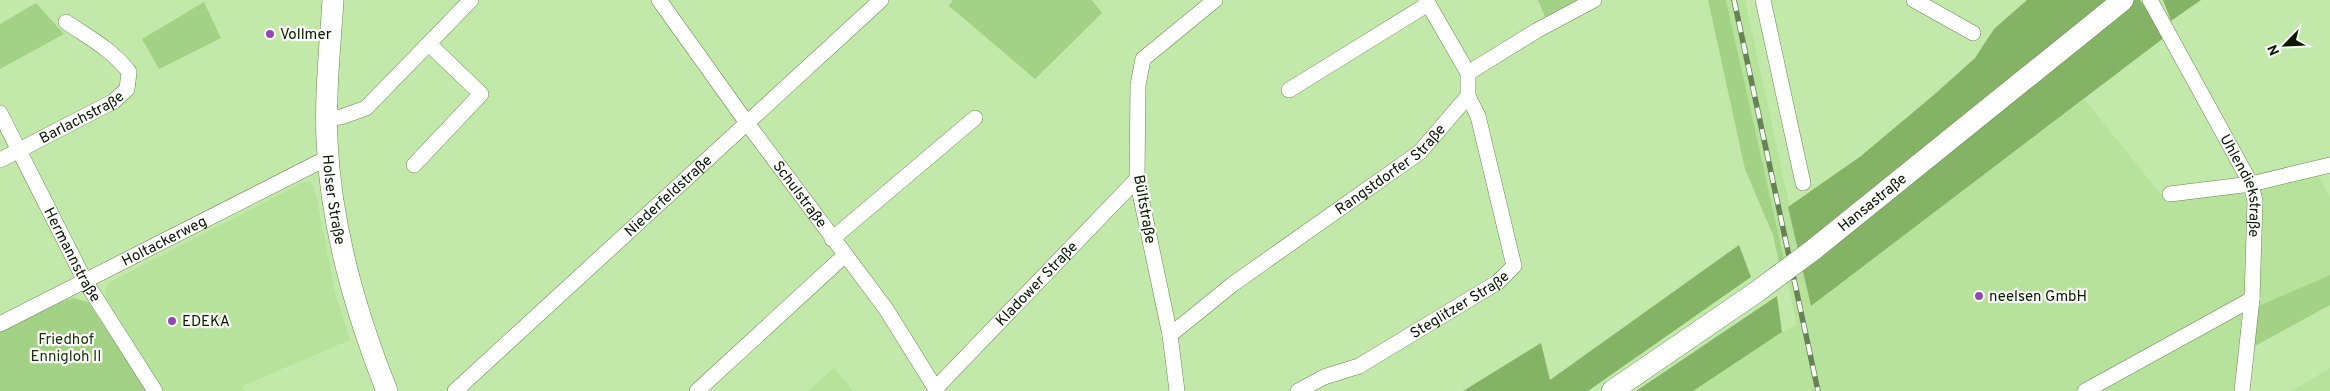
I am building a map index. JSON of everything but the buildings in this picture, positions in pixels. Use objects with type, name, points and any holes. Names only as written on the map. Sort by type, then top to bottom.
[{"type":"main road","name":"Holser Straße","points":[[332,0],[327,118],[329,157],[342,251],[355,302],[387,391]]},
{"type":"main road","name":"Hansastraße","points":[[1612,391],[1756,293],[1813,250],[2123,0]]},
{"type":"street","points":[[327,118],[341,117],[366,108],[471,0]]},
{"type":"street","name":"Schulstraße","points":[[659,0],[844,256],[886,309],[937,390]]},
{"type":"street","name":"Niederfeldstraße","points":[[455,391],[882,0]]},
{"type":"street","name":"Bültstraße","points":[[1177,391],[1170,335],[1137,179],[1138,85],[1144,59],[1215,0]]},
{"type":"street","points":[[1468,73],[1536,31],[1594,0]]},
{"type":"street","points":[[1763,0],[1803,184]]},
{"type":"street","points":[[1914,0],[1973,33]]},
{"type":"street","name":"Uhlendiekstraße","points":[[2150,0],[2251,184],[2255,201],[2252,299],[2242,391]]},
{"type":"street","points":[[1289,90],[1427,2],[1468,73],[1468,96]]},
{"type":"street","name":"Barlachstraße","points":[[0,160],[107,106],[127,89],[129,72],[124,65],[116,57],[66,22]]},
{"type":"street","points":[[414,165],[480,94],[429,44]]},
{"type":"street","name":"Rangstdorfer Straße","points":[[1170,335],[1233,284],[1420,152],[1468,96]]},
{"type":"street","name":"Steglitzer Straße","points":[[1298,391],[1324,377],[1359,366],[1498,282],[1514,266],[1478,116],[1468,96]]},
{"type":"street","name":"Hermannstraße","points":[[0,113],[85,281],[155,391]]},
{"type":"street","points":[[832,239],[975,118]]},
{"type":"street","name":"Holtackerweg","points":[[0,324],[329,157]]},
{"type":"street","points":[[2170,194],[2251,184],[2330,165]]},
{"type":"street","name":"Kladower Straße","points":[[937,390],[1137,179]]},
{"type":"street","points":[[697,391],[844,256]]},
{"type":"street","points":[[2085,391],[2252,299]]},
{"type":"shaded area","points":[[1726,0],[1745,0],[1811,306],[2084,99],[2167,202],[2216,193],[2313,164],[2330,198],[2330,275],[2256,307],[2250,391],[1690,391],[1782,332],[1797,325]]},
{"type":"shaded area","points":[[2027,0],[2140,0],[2165,37],[1811,306],[1788,207],[1861,156],[1936,93],[1975,58],[1994,29]]},
{"type":"shaded area","points":[[2163,0],[2201,0],[2171,21]]},
{"type":"shaded area","points":[[311,182],[316,194],[335,292],[350,340],[242,386],[245,391],[164,391],[106,298],[105,290],[110,282],[302,183]]},
{"type":"shaded area","points":[[1739,245],[1751,277],[1588,391],[1463,391],[1541,343],[1550,380]]},
{"type":"shaded area","points":[[1777,296],[1782,332],[1693,391],[1636,391]]},
{"type":"shaded area","points":[[834,368],[853,391],[808,391]]},
{"type":"shaded area","points":[[2330,368],[2330,391],[2292,391]]},
{"type":"green space","points":[[953,0],[1092,0],[1102,13],[1035,79],[949,6]]},
{"type":"green space","points":[[1538,0],[1579,0],[1546,19]]},
{"type":"green space","points":[[1708,0],[1726,0],[1786,269],[1781,272],[1773,235],[1745,169]]},
{"type":"green space","points":[[204,2],[221,38],[159,69],[142,39]]},
{"type":"green space","points":[[36,3],[64,34],[0,69],[0,24]]},
{"type":"green space","points":[[2330,275],[2330,305],[2253,347],[2256,307]]},
{"type":"green space","name":"Friedhof Ennigloh II","points":[[74,298],[88,302],[147,391],[0,391],[0,332],[60,302]]},
{"type":"railway","points":[[1734,0],[1818,391]]},
{"type":"place","name":"Vollmer","points":[[270,34]]},
{"type":"place","name":"neelsen GmbH","points":[[1979,296]]},
{"type":"place","name":"EDEKA","points":[[172,321]]}]
